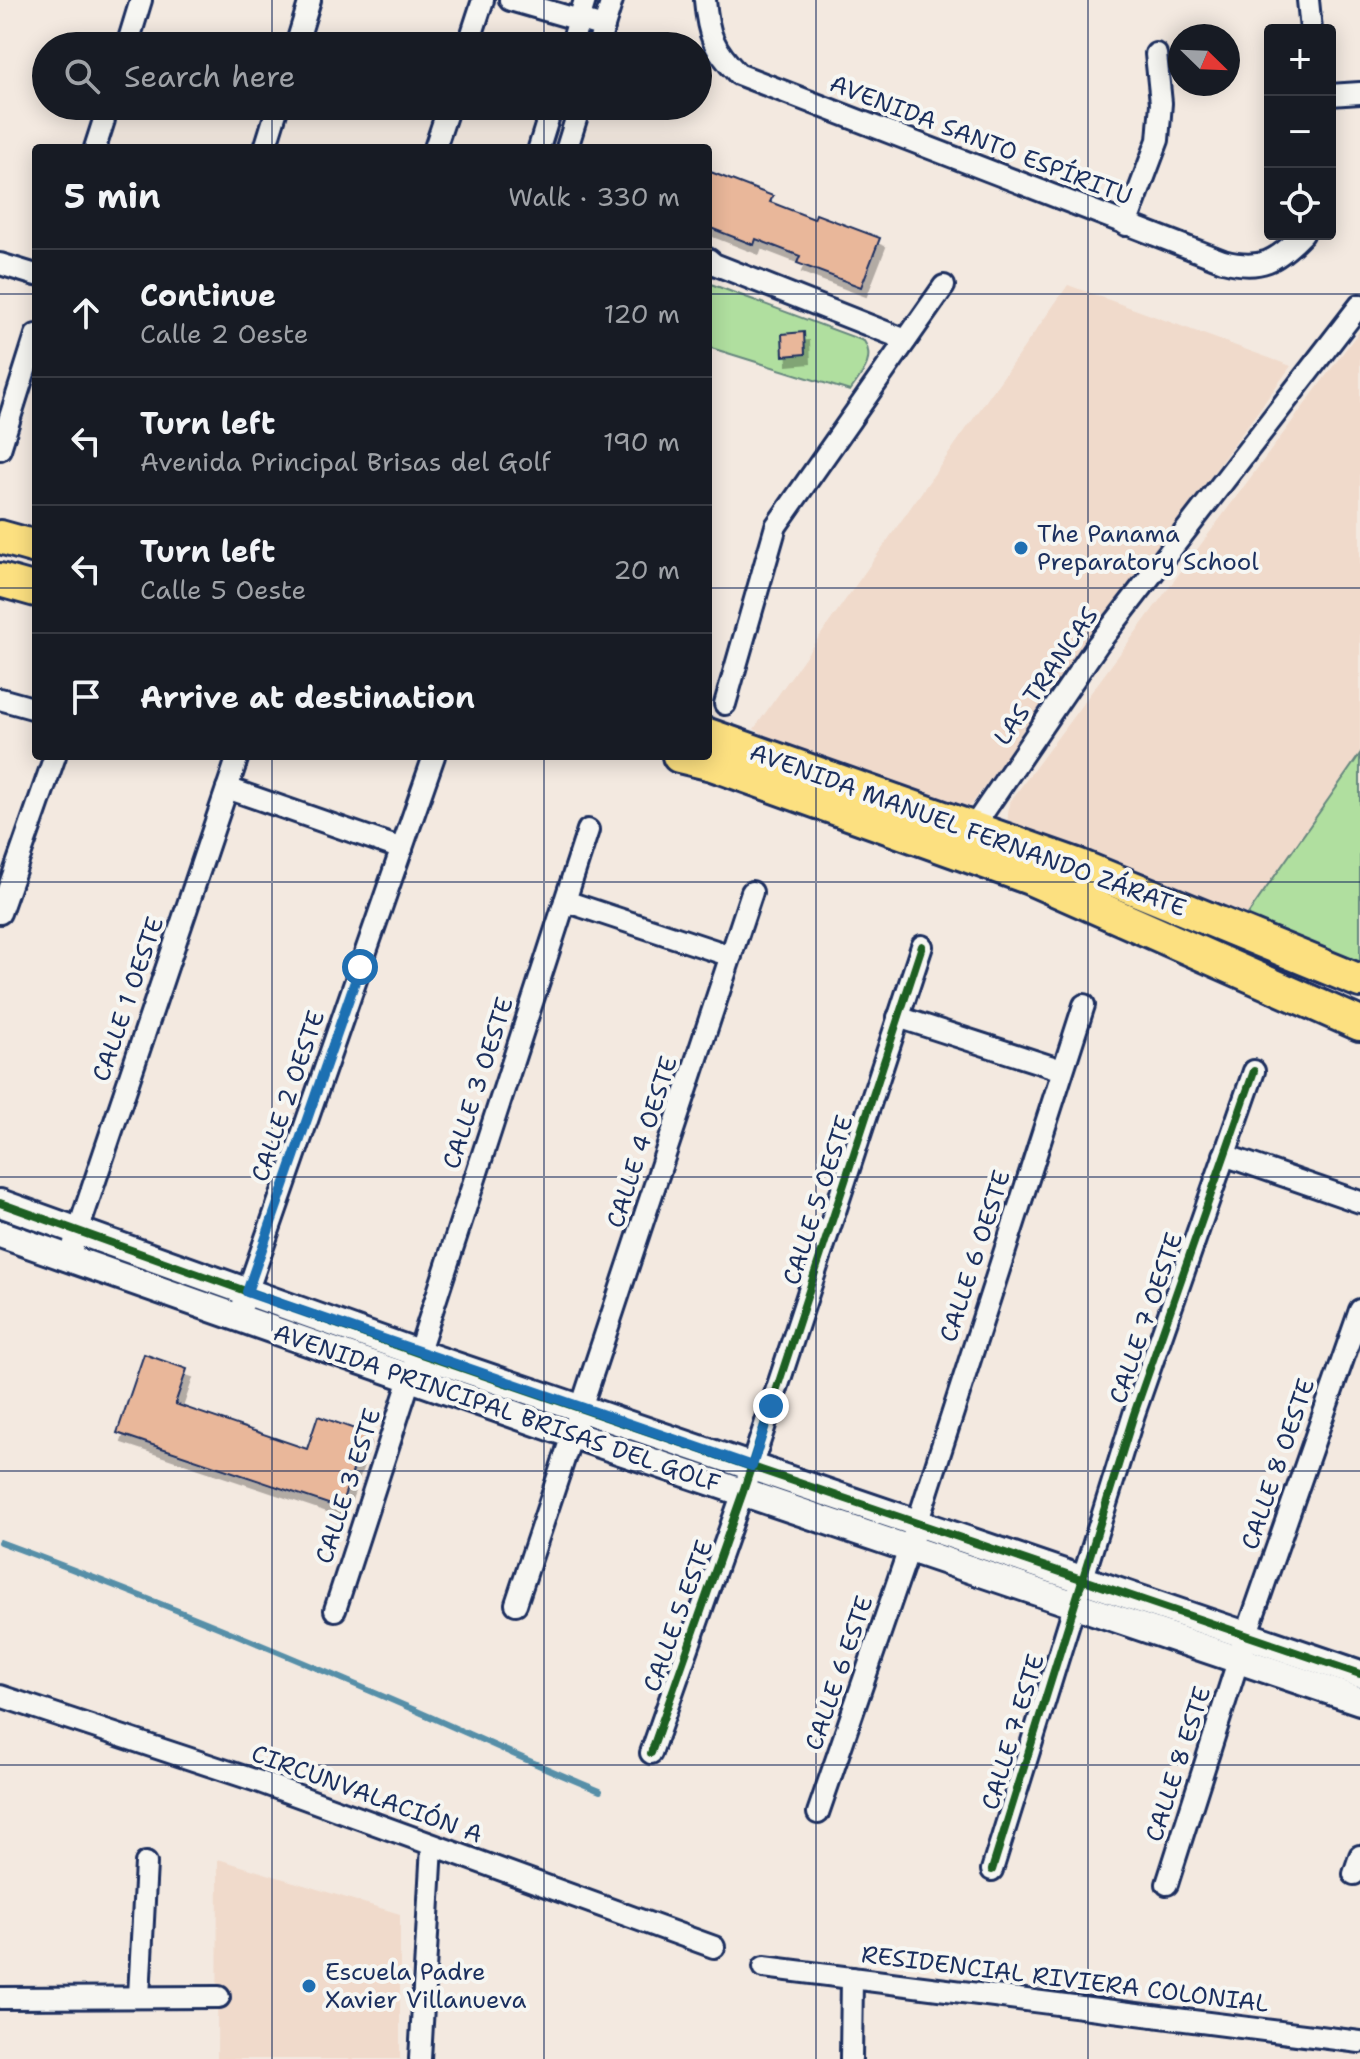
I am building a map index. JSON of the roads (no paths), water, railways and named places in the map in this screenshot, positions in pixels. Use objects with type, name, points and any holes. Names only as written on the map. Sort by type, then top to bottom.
[{"type":"main road","points":[[0,537],[32,546]]},
{"type":"main road","points":[[0,580],[32,589]]},
{"type":"main road","name":"AVENIDA MANUEL FERNANDO ZÁRATE","points":[[712,737],[968,842],[1030,878],[1360,1024]]},
{"type":"main road","name":"AVENIDA MANUEL FERNANDO ZÁRATE","points":[[696,760],[968,842],[1077,865],[1360,981]]},
{"type":"street","points":[[131,32],[141,0]]},
{"type":"street","points":[[300,32],[310,0]]},
{"type":"street","points":[[473,32],[483,0]]},
{"type":"street","points":[[510,0],[582,10],[598,32]]},
{"type":"street","points":[[602,32],[612,0]]},
{"type":"street","name":"AVENIDA SANTO ESPÍRITU","points":[[705,0],[708,32]]},
{"type":"street","points":[[1308,0],[1310,24]]},
{"type":"street","points":[[575,32],[582,10]]},
{"type":"street","name":"AVENIDA SANTO ESPÍRITU","points":[[712,40],[718,53],[738,74],[1126,225],[1245,266],[1264,263],[1285,252],[1297,240]]},
{"type":"street","points":[[1126,225],[1158,140],[1161,103],[1156,54]]},
{"type":"street","points":[[1336,95],[1360,93]]},
{"type":"street","points":[[96,144],[104,120]]},
{"type":"street","points":[[266,144],[274,120]]},
{"type":"street","points":[[436,144],[444,120]]},
{"type":"street","points":[[540,144],[548,120]]},
{"type":"street","points":[[568,144],[576,120]]},
{"type":"street","points":[[0,264],[32,274]]},
{"type":"street","points":[[712,264],[906,340]]},
{"type":"street","points":[[725,704],[776,526],[944,286]]},
{"type":"street","name":"LAS TRANCAS","points":[[968,842],[1098,644],[1360,305]]},
{"type":"street","points":[[0,449],[32,348]]},
{"type":"street","points":[[0,699],[32,708]]},
{"type":"street","points":[[1,906],[54,760]]},
{"type":"street","name":"CALLE 1 OESTE","points":[[69,1258],[237,760]]},
{"type":"street","name":"CALLE 2 OESTE","points":[[238,1318],[433,760]]},
{"type":"street","points":[[227,788],[402,849]]},
{"type":"street","name":"CALLE 3 OESTE","points":[[411,1379],[588,830]]},
{"type":"street","name":"CALLE 4 OESTE","points":[[516,1604],[752,892]]},
{"type":"street","points":[[565,901],[731,956]]},
{"type":"street","name":"CALLE 5 OESTE","points":[[743,1492],[922,946]]},
{"type":"street","name":"CALLE 6 OESTE","points":[[909,1549],[1084,1005]]},
{"type":"street","points":[[898,1017],[1062,1070]]},
{"type":"street","name":"CALLE 7 OESTE","points":[[1073,1606],[1134,1414],[1254,1071]]},
{"type":"street","points":[[1224,1155],[1360,1202]]},
{"type":"street","name":"AVENIDA PRINCIPAL BRISAS DEL GOLF","points":[[0,1203],[418,1353],[1360,1674]]},
{"type":"street","name":"AVENIDA PRINCIPAL BRISAS DEL GOLF","points":[[0,1234],[573,1435],[1360,1701]]},
{"type":"street","name":"CALLE 8 OESTE","points":[[1238,1661],[1360,1310]]},
{"type":"street","name":"CALLE 3 ESTE","points":[[335,1610],[411,1379]]},
{"type":"street","name":"CALLE 5 ESTE","points":[[651,1753],[743,1492]]},
{"type":"street","name":"CALLE 6 ESTE","points":[[818,1813],[909,1549]]},
{"type":"street","name":"CALLE 7 ESTE","points":[[992,1870],[1073,1606]]},
{"type":"street","name":"CALLE 8 ESTE","points":[[1167,1884],[1238,1661]]},
{"type":"street","name":"CIRCUNVALACIÓN A","points":[[0,1696],[260,1782],[714,1947]]},
{"type":"street","points":[[420,2059],[432,1846]]},
{"type":"street","points":[[139,1996],[146,1863]]},
{"type":"street","name":"RESIDENCIAL RIVIERA COLONIAL","points":[[764,1967],[1360,2042]]},
{"type":"street","points":[[851,2059],[852,1978]]},
{"type":"street","points":[[0,1998],[219,1997]]},
{"type":"waterway","points":[[0,1542],[261,1645],[600,1791]]},
{"type":"place","name":"The Panama Preparatory School","points":[[1021,548]]},
{"type":"place","name":"Escuela Padre Xavier Villanueva","points":[[309,1986]]}]
